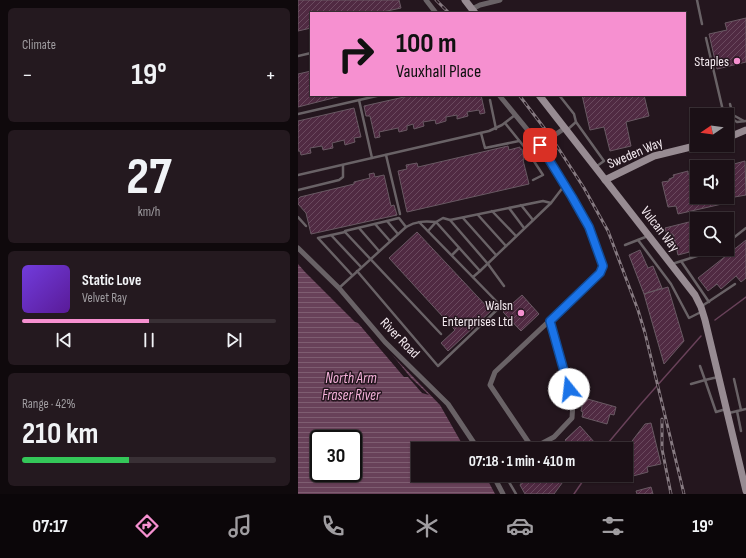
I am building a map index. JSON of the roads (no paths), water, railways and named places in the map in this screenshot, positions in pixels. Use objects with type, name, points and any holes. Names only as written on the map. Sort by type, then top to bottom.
[{"type":"street","points":[[426,0],[435,12]]},
{"type":"street","points":[[465,0],[473,11],[480,4],[500,0]]},
{"type":"street","points":[[500,96],[540,145],[565,185],[589,227],[603,266],[600,273],[495,372],[490,384],[529,442]]},
{"type":"street","name":"Vulcan Way","points":[[540,96],[688,285],[702,309],[727,411],[743,466],[746,491]]},
{"type":"street","points":[[540,145],[566,129]]},
{"type":"street","points":[[734,135],[746,130]]},
{"type":"street","name":"Sweden Way","points":[[605,180],[654,156],[690,147]]},
{"type":"street","name":"River Road","points":[[298,248],[339,288],[385,342],[448,404],[473,442]]},
{"type":"street","points":[[545,442],[554,437],[572,418],[573,403],[550,321]]},
{"type":"street","points":[[497,482],[503,494]]},
{"type":"lane","points":[[697,0],[702,24]]},
{"type":"lane","points":[[706,38],[722,108]]},
{"type":"lane","points":[[298,56],[310,53]]},
{"type":"lane","points":[[298,114],[377,96]]},
{"type":"lane","points":[[560,96],[574,114],[576,122],[604,161],[596,168]]},
{"type":"lane","points":[[359,100],[372,158]]},
{"type":"lane","points":[[490,100],[496,129]]},
{"type":"lane","points":[[730,104],[732,115],[736,122],[745,121]]},
{"type":"lane","points":[[298,175],[496,129],[515,115]]},
{"type":"lane","points":[[566,129],[576,122]]},
{"type":"lane","points":[[505,123],[543,174],[533,180]]},
{"type":"lane","points":[[481,133],[485,148],[519,141]]},
{"type":"lane","points":[[386,155],[400,214]]},
{"type":"lane","points":[[298,190],[339,180],[343,177],[343,165]]},
{"type":"lane","points":[[473,277],[551,203],[565,185]]},
{"type":"lane","points":[[428,231],[436,222],[443,218],[450,220],[544,201],[551,203]]},
{"type":"lane","points":[[521,205],[533,220]]},
{"type":"lane","points":[[508,208],[524,228]]},
{"type":"lane","points":[[492,211],[516,236]]},
{"type":"lane","points":[[478,214],[506,246]]},
{"type":"lane","points":[[463,217],[496,255]]},
{"type":"lane","points":[[298,218],[306,226]]},
{"type":"lane","points":[[352,275],[318,238],[399,218],[406,227]]},
{"type":"lane","points":[[339,288],[370,258],[406,227],[428,220],[436,222],[480,271]]},
{"type":"lane","points":[[450,220],[488,264],[504,286]]},
{"type":"lane","points":[[387,221],[398,234]]},
{"type":"lane","points":[[357,271],[438,366],[501,306],[419,222]]},
{"type":"lane","points":[[375,224],[390,241]]},
{"type":"lane","points":[[359,228],[379,251]]},
{"type":"lane","points":[[734,237],[746,228]]},
{"type":"lane","points":[[345,232],[442,334]]},
{"type":"lane","points":[[331,235],[361,267]]},
{"type":"lane","points":[[625,245],[649,235]]},
{"type":"lane","points":[[638,240],[671,284],[689,318],[735,284]]},
{"type":"lane","points":[[452,255],[459,248]]},
{"type":"lane","points":[[671,264],[697,256]]},
{"type":"lane","points":[[681,261],[709,302]]},
{"type":"lane","points":[[700,366],[716,412],[746,409]]},
{"type":"lane","points":[[691,384],[719,377]]},
{"type":"lane","points":[[734,379],[741,410]]},
{"type":"lane","points":[[737,411],[741,431]]},
{"type":"lane","points":[[509,482],[516,494]]},
{"type":"water","name":"North Arm Fraser River","points":[[298,257],[440,405],[461,442],[411,442],[411,482],[489,482],[495,494],[298,494]]},
{"type":"waterway","points":[[715,320],[746,297]]},
{"type":"waterway","points":[[609,442],[701,336]]},
{"type":"waterway","points":[[574,494],[582,482]]},
{"type":"railway","points":[[436,0],[448,12]]},
{"type":"railway","points":[[520,96],[551,137],[584,188],[608,231],[638,310],[645,333],[684,494]]},
{"type":"railway","points":[[662,419],[662,449],[671,494]]},
{"type":"place","name":"Staples","points":[[737,61]]},
{"type":"place","name":"Walsn Enterprises Ltd","points":[[521,313]]}]
